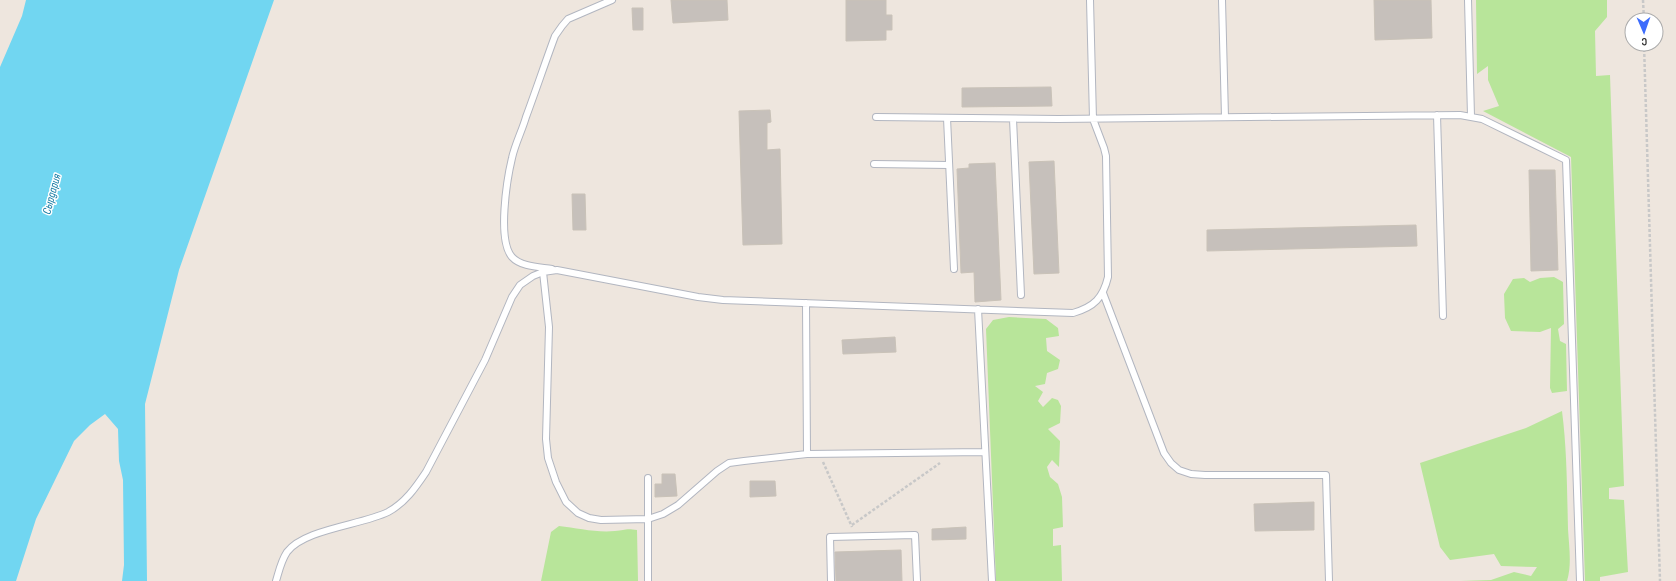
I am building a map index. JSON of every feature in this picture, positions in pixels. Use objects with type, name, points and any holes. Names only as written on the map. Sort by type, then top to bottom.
[{"type":"lane","points":[[612,0],[568,19],[555,36],[512,157],[506,196],[504,223],[508,251],[513,258],[524,264],[704,298],[723,300],[1073,313],[1092,305],[1103,293],[1108,277],[1106,156],[1092,119],[1090,0]]},
{"type":"lane","points":[[1222,0],[1226,117]]},
{"type":"lane","points":[[1468,0],[1471,116]]},
{"type":"lane","points":[[1437,115],[1443,316]]},
{"type":"lane","points":[[876,117],[1092,119],[1437,115],[1471,116],[1482,119],[1566,160],[1580,581]]},
{"type":"lane","points":[[947,118],[954,269]]},
{"type":"lane","points":[[1014,119],[1021,295]]},
{"type":"lane","points":[[874,164],[949,165]]},
{"type":"lane","points":[[276,581],[281,562],[287,551],[301,541],[389,511],[402,502],[415,489],[426,472],[485,360],[512,298],[520,285],[533,276],[543,272],[557,270]]},
{"type":"lane","points":[[543,272],[549,327],[546,439],[548,458],[556,482],[566,502],[578,513],[589,518],[601,520],[648,519],[663,514],[678,506],[717,471],[729,463],[807,454],[985,452]]},
{"type":"lane","points":[[1103,293],[1164,453],[1171,463],[1179,470],[1205,475],[1326,474],[1330,581]]},
{"type":"lane","points":[[806,303],[807,454]]},
{"type":"lane","points":[[978,309],[992,581]]},
{"type":"lane","points":[[648,478],[648,581]]},
{"type":"lane","points":[[832,581],[830,537],[916,535],[917,581]]},
{"type":"path","points":[[1643,0],[1644,12]]},
{"type":"path","points":[[1644,52],[1660,581]]},
{"type":"path","points":[[852,525],[953,453]]},
{"type":"path","points":[[819,454],[857,536]]},
{"type":"green space","points":[[1476,0],[1607,0],[1607,17],[1595,31],[1596,76],[1610,75],[1624,486],[1609,488],[1609,499],[1624,500],[1628,572],[1600,577],[1600,581],[1585,581],[1571,157],[1483,111],[1499,106],[1488,80],[1488,66],[1477,74]]},
{"type":"green space","points":[[1554,277],[1563,282],[1564,324],[1558,329],[1560,341],[1566,344],[1567,391],[1552,393],[1550,388],[1551,328],[1540,332],[1511,331],[1505,318],[1504,294],[1513,279],[1524,278],[1530,282],[1540,278]]},
{"type":"green space","points":[[1009,317],[1046,319],[1058,328],[1059,336],[1046,338],[1047,351],[1060,360],[1058,369],[1047,373],[1045,384],[1035,386],[1043,392],[1038,401],[1043,407],[1052,398],[1058,400],[1061,406],[1060,423],[1048,429],[1060,441],[1059,467],[1052,460],[1047,467],[1050,477],[1058,484],[1062,497],[1063,527],[1053,529],[1053,546],[1061,545],[1062,581],[996,581],[986,329],[993,320]]},
{"type":"green space","points":[[1562,411],[1566,455],[1570,555],[1569,575],[1567,581],[1461,581],[1491,580],[1514,572],[1531,576],[1537,567],[1501,566],[1494,554],[1450,560],[1440,547],[1420,463],[1526,428]]},
{"type":"green space","points":[[559,526],[601,531],[628,529],[637,530],[638,581],[541,581],[551,532]]},
{"type":"water","name":"Сырдария","points":[[26,0],[274,0],[179,270],[145,404],[147,581],[122,581],[124,565],[123,480],[119,461],[118,429],[105,414],[90,425],[74,441],[36,519],[16,581],[0,581],[0,67],[22,16]]},
{"type":"building","points":[[671,0],[727,0],[728,20],[673,23]]},
{"type":"building","points":[[846,0],[886,0],[886,15],[892,15],[892,30],[886,30],[886,40],[846,41]]},
{"type":"building","points":[[1374,0],[1431,0],[1432,38],[1375,40]]},
{"type":"building","points":[[632,8],[643,8],[643,30],[633,30]]},
{"type":"building","points":[[1051,87],[1052,106],[962,107],[962,88]]},
{"type":"building","points":[[770,110],[771,122],[767,123],[767,150],[780,149],[782,244],[743,245],[739,111]]},
{"type":"building","points":[[1054,161],[1059,273],[1034,274],[1029,162]]},
{"type":"building","points":[[995,163],[1001,300],[975,302],[974,272],[961,273],[957,169],[969,168],[969,164]]},
{"type":"building","points":[[1529,170],[1555,170],[1558,270],[1531,271]]},
{"type":"building","points":[[572,194],[585,194],[586,230],[573,230]]},
{"type":"building","points":[[1416,225],[1417,246],[1207,251],[1207,230]]},
{"type":"building","points":[[895,337],[896,352],[843,354],[842,340]]},
{"type":"building","points":[[662,474],[675,474],[677,496],[655,497],[655,484],[662,484]]},
{"type":"building","points":[[750,481],[775,481],[776,496],[750,497]]},
{"type":"building","points":[[1314,502],[1314,530],[1255,531],[1254,504]]},
{"type":"building","points":[[966,527],[966,539],[932,540],[932,529]]},
{"type":"building","points":[[901,550],[902,581],[836,581],[835,552]]}]
